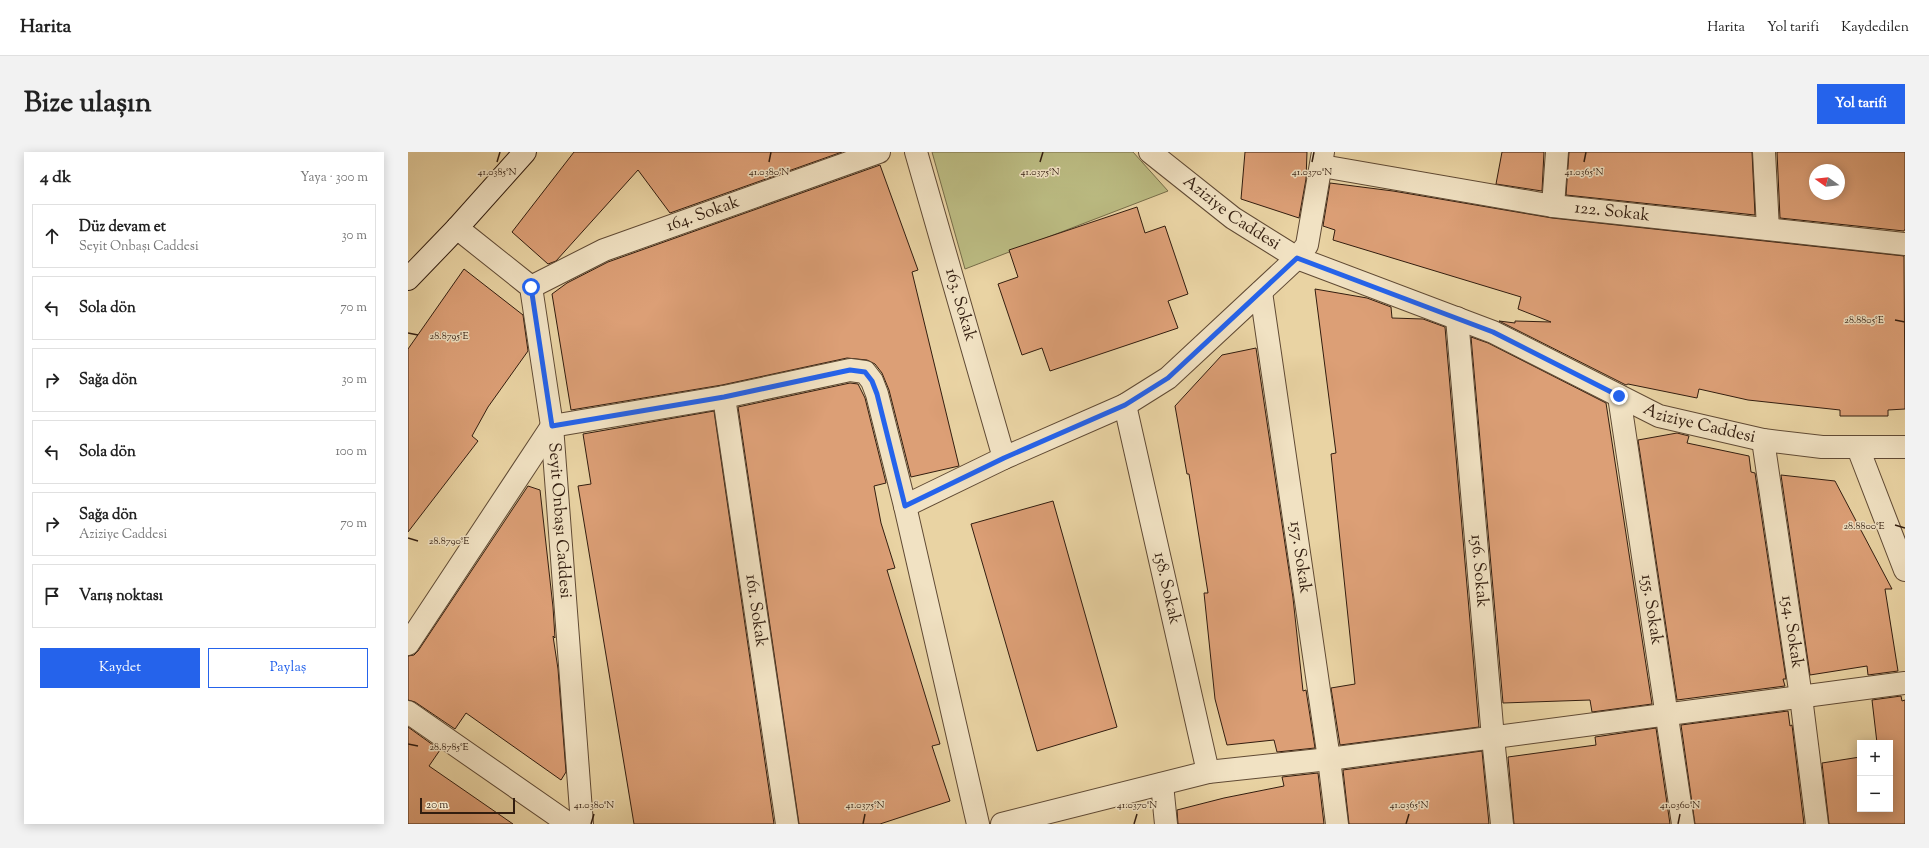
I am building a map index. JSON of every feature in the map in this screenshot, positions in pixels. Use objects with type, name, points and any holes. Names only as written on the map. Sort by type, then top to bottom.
[{"type":"street","points":[[408,279],[457,228],[525,152]]},
{"type":"street","name":"164. Sokak","points":[[531,287],[604,250],[879,152]]},
{"type":"street","name":"163. Sokak","points":[[916,152],[1004,458]]},
{"type":"street","name":"Aziziye Caddesi","points":[[1150,152],[1233,218],[1297,258],[1493,332],[1659,416],[1763,440],[1822,447],[1905,447]]},
{"type":"street","points":[[1553,206],[1557,152]]},
{"type":"street","points":[[1764,152],[1768,229]]},
{"type":"street","points":[[905,506],[1004,458],[1125,405],[1168,378],[1297,258],[1307,245],[1322,159]]},
{"type":"street","name":"122. Sokak","points":[[1322,159],[1553,206],[1905,244]]},
{"type":"street","points":[[457,228],[531,287]]},
{"type":"street","name":"Seyit Onbaşı Caddesi","points":[[531,287],[552,426],[582,824]]},
{"type":"street","name":"157. Sokak","points":[[1261,292],[1330,759],[1337,824]]},
{"type":"street","name":"156. Sokak","points":[[1457,318],[1493,738],[1502,824]]},
{"type":"street","points":[[408,644],[552,426],[724,397],[850,370],[865,372],[872,381],[877,394],[905,506],[978,824]]},
{"type":"street","name":"155. Sokak","points":[[1619,396],[1668,715],[1683,824]]},
{"type":"street","name":"161. Sokak","points":[[724,397],[787,824]]},
{"type":"street","name":"158. Sokak","points":[[1125,405],[1208,772]]},
{"type":"street","name":"154. Sokak","points":[[1763,440],[1801,697],[1817,824]]},
{"type":"street","points":[[1858,448],[1905,570]]},
{"type":"street","points":[[1002,824],[1208,772],[1330,759],[1905,683]]},
{"type":"street","points":[[408,712],[569,824]]},
{"type":"street","points":[[1162,784],[1166,824]]},
{"type":"green space","points":[[932,152],[1133,152],[1168,191],[965,269]]},
{"type":"building","points":[[574,152],[842,152],[670,213],[638,170],[556,261],[548,264],[512,232]]},
{"type":"building","points":[[1245,152],[1307,152],[1306,179],[1299,218],[1241,199]]},
{"type":"building","points":[[1502,152],[1544,152],[1542,191],[1496,184]]},
{"type":"building","points":[[1569,152],[1752,152],[1755,215],[1566,195]]},
{"type":"building","points":[[1777,152],[1905,152],[1904,231],[1780,218]]},
{"type":"building","points":[[880,165],[918,270],[912,272],[959,466],[911,477],[889,390],[882,373],[875,364],[867,360],[847,358],[722,385],[571,410],[552,294],[567,283],[608,262]]},
{"type":"building","points":[[1330,183],[1393,191],[1552,218],[1904,256],[1905,409],[1888,410],[1888,416],[1840,416],[1840,410],[1748,400],[1699,389],[1697,398],[1628,384],[1626,385],[1499,321],[1515,323],[1515,321],[1551,322],[1518,309],[1521,297],[1333,240],[1335,230],[1323,226]]},
{"type":"building","points":[[1137,207],[1145,233],[1165,226],[1188,294],[1168,301],[1178,328],[1050,371],[1042,348],[1022,355],[998,284],[1018,277],[1009,250]]},
{"type":"building","points":[[464,269],[523,315],[528,351],[488,407],[472,436],[478,441],[408,532],[408,349]]},
{"type":"building","points":[[1315,289],[1367,298],[1391,307],[1392,318],[1423,319],[1445,327],[1479,727],[1340,745],[1331,688],[1355,684],[1331,454],[1336,453]]},
{"type":"building","points":[[1471,337],[1488,343],[1606,403],[1652,704],[1592,712],[1590,700],[1503,703]]},
{"type":"building","points":[[1256,348],[1293,598],[1303,691],[1306,690],[1315,748],[1277,752],[1274,740],[1227,745],[1215,699],[1204,593],[1208,593],[1189,474],[1187,474],[1175,406],[1222,355]]},
{"type":"building","points":[[850,383],[858,384],[865,398],[886,483],[874,486],[881,523],[895,568],[887,570],[940,744],[932,746],[950,801],[880,824],[799,824],[738,407]]},
{"type":"building","points":[[714,411],[774,824],[634,824],[578,486],[591,484],[583,434]]},
{"type":"building","points":[[1677,433],[1689,436],[1687,443],[1749,456],[1751,472],[1755,473],[1786,679],[1783,679],[1785,686],[1677,700],[1638,440]]},
{"type":"building","points":[[1781,475],[1835,481],[1892,589],[1885,589],[1898,671],[1868,675],[1867,666],[1810,675]]},
{"type":"building","points":[[528,486],[540,490],[553,607],[555,638],[553,636],[558,669],[566,772],[561,780],[466,713],[455,729],[415,702],[408,700],[408,656],[414,655],[418,651]]},
{"type":"building","points":[[1053,501],[1117,727],[1037,751],[971,524]]},
{"type":"building","points":[[1901,696],[1902,701],[1905,700],[1905,824],[1829,824],[1822,763],[1857,757],[1857,812],[1893,812],[1893,740],[1877,740],[1872,700]]},
{"type":"building","points":[[1788,711],[1790,726],[1792,725],[1804,824],[1695,824],[1681,725]]},
{"type":"building","points":[[408,727],[440,750],[429,766],[513,824],[408,824]]},
{"type":"building","points":[[1656,728],[1670,824],[1514,824],[1508,757],[1596,745],[1595,737]]},
{"type":"building","points":[[1482,751],[1489,824],[1349,824],[1343,770]]},
{"type":"building","points":[[1318,773],[1324,824],[1178,824],[1177,810],[1224,798],[1284,786],[1282,777]]},
{"type":"route","points":[[531,287],[552,426],[724,397],[850,370],[865,372],[872,381],[877,394],[905,506],[1004,458],[1125,405],[1168,378],[1297,258],[1493,332],[1619,396]]}]
